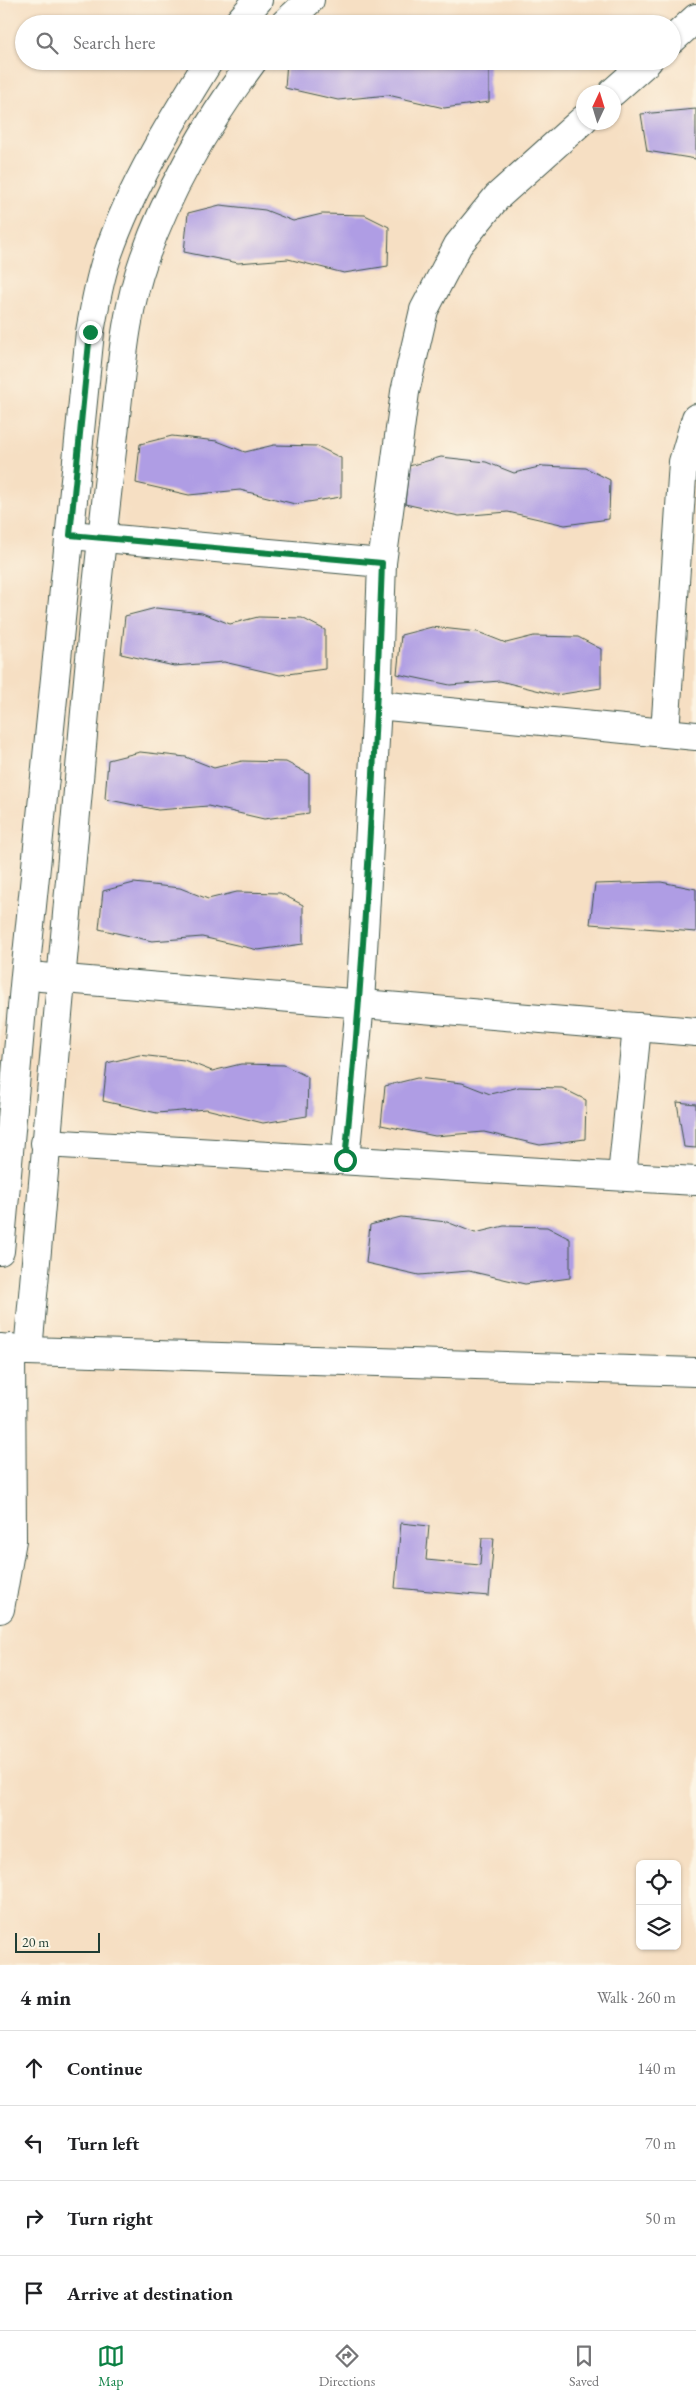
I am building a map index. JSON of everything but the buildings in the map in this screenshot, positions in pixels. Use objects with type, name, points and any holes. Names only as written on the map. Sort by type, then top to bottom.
[{"type":"street","points":[[294,15],[310,0]]},
{"type":"street","points":[[681,32],[696,18]]},
{"type":"street","points":[[0,1251],[25,975],[90,332],[97,292],[108,253],[140,179],[203,70]]},
{"type":"street","points":[[0,1609],[12,1540],[13,1349],[45,1143],[101,538],[126,337],[143,260],[160,216],[189,158],[229,93],[246,70]]},
{"type":"street","points":[[621,85],[638,70]]},
{"type":"street","points":[[345,1160],[360,1003],[377,705],[382,563],[405,392],[424,310],[458,245],[497,197],[576,126]]},
{"type":"street","points":[[665,733],[683,462],[696,418]]},
{"type":"street","points":[[70,535],[382,563]]},
{"type":"street","points":[[377,705],[696,736]]},
{"type":"street","points":[[25,975],[696,1032]]},
{"type":"street","points":[[622,1176],[636,1027]]},
{"type":"street","points":[[45,1143],[696,1181]]},
{"type":"street","points":[[13,1349],[696,1372]]},
{"type":"route","points":[[90,332],[70,535],[382,563],[377,705],[360,1003],[345,1160]]}]
